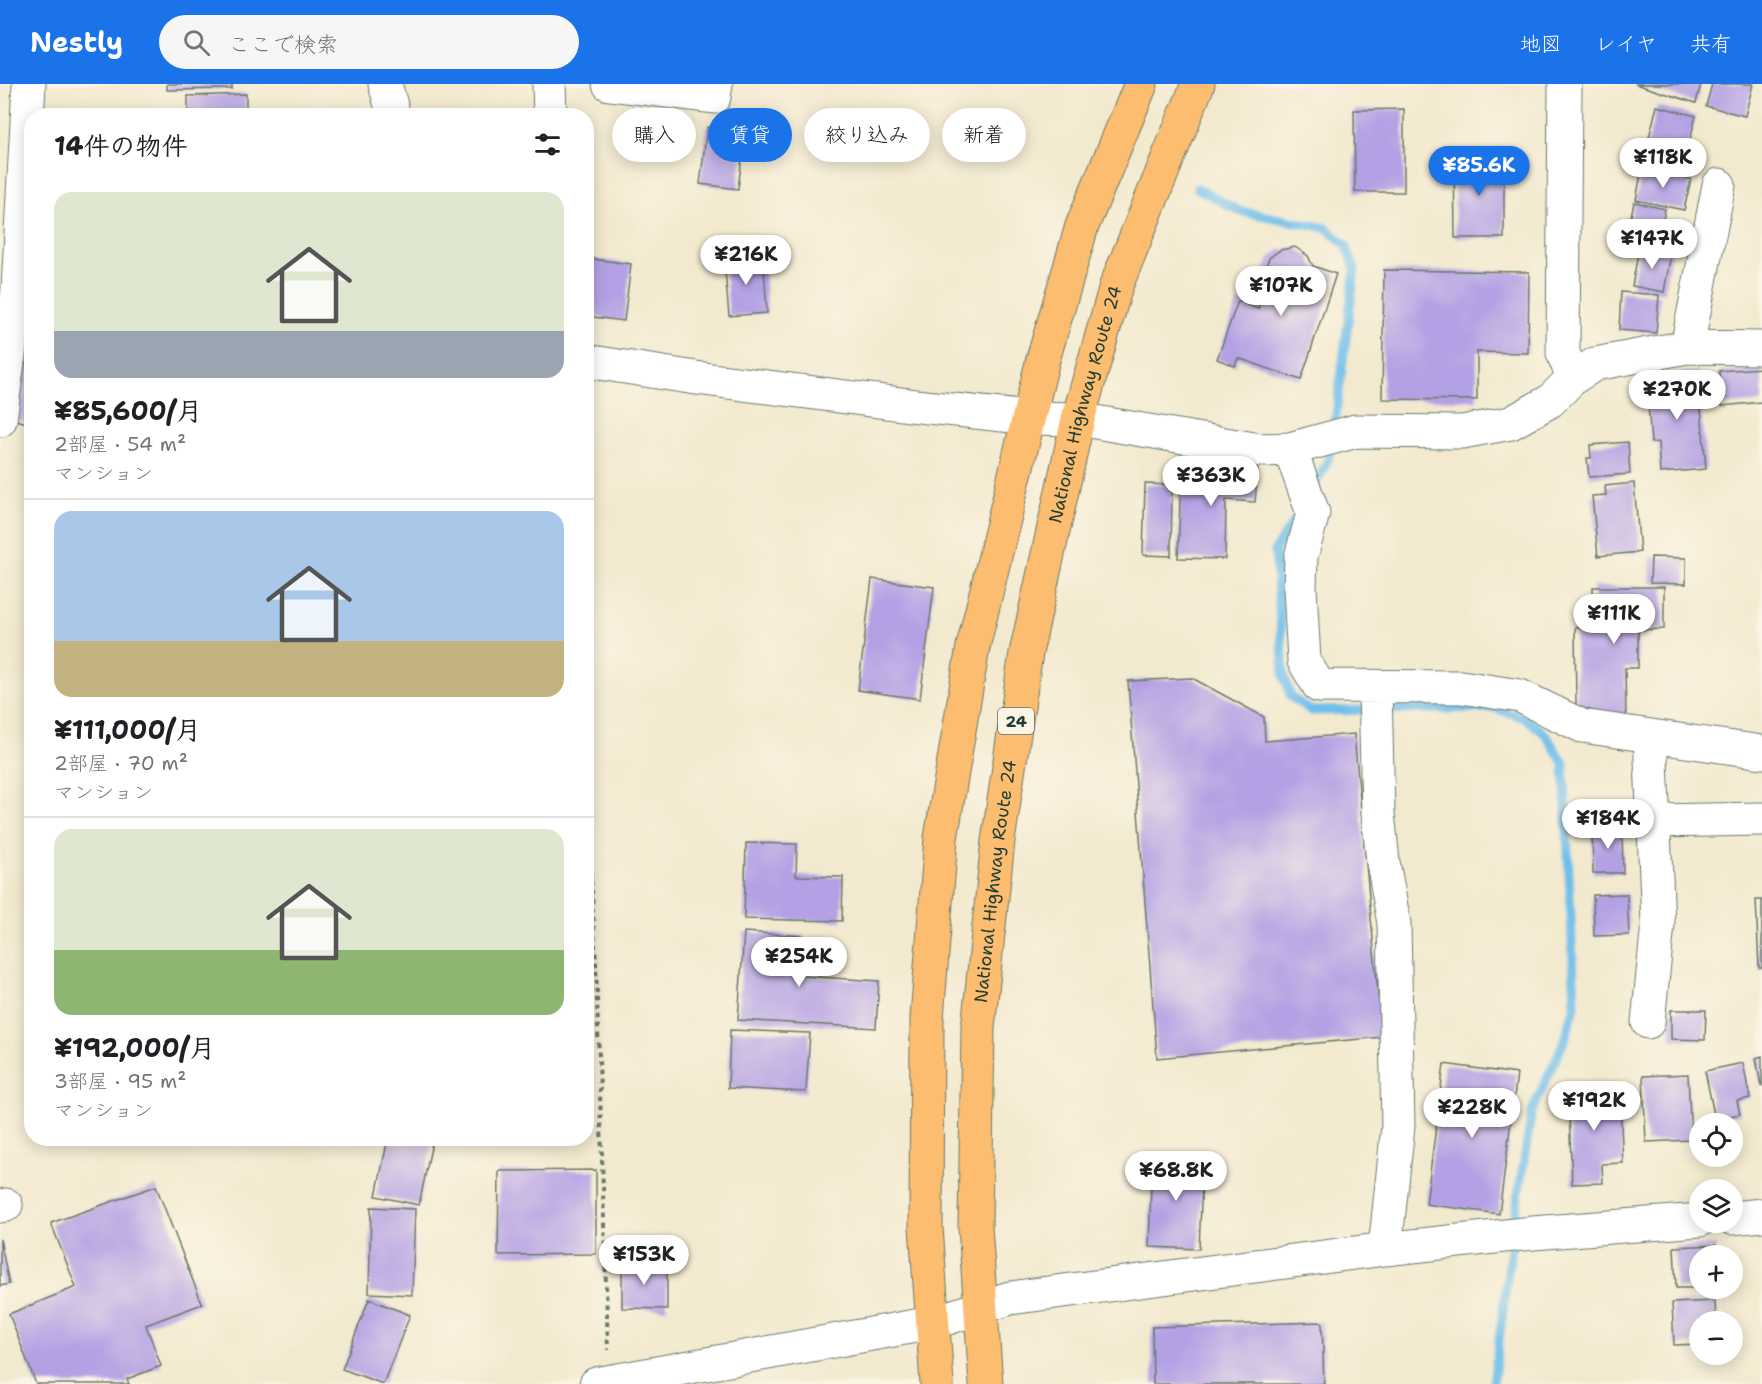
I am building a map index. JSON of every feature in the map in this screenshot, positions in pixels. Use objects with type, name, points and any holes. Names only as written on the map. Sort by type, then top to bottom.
[{"type":"highway","points":[[937,1384],[926,1227],[927,1018],[941,838],[973,647],[1042,363],[1082,226],[1142,84]]},
{"type":"highway","name":"National Highway Route 24","points":[[986,1384],[975,1226],[978,1028],[998,841],[1026,653],[1078,419],[1116,286],[1198,84]]},
{"type":"street","points":[[29,84],[29,108]]},
{"type":"street","points":[[385,84],[392,108]]},
{"type":"street","points":[[549,84],[550,108]]},
{"type":"street","points":[[609,84],[714,97],[716,84]]},
{"type":"street","points":[[1565,84],[1563,353],[1573,378]]},
{"type":"street","points":[[1687,347],[1719,185]]},
{"type":"street","points":[[0,420],[24,294]]},
{"type":"street","points":[[594,362],[731,382],[1030,418],[1078,419],[1260,450],[1303,445],[1356,431],[1462,432],[1511,423],[1550,401],[1573,378],[1595,364],[1687,347],[1762,348]]},
{"type":"street","points":[[1303,445],[1302,482],[1313,513],[1301,557],[1300,588],[1304,661],[1319,686],[1375,704],[1461,687],[1520,696],[1582,726],[1762,752]]},
{"type":"street","points":[[1375,704],[1378,813],[1383,862],[1394,923],[1398,1126],[1385,1249]]},
{"type":"street","points":[[1648,1022],[1658,924],[1650,736]]},
{"type":"street","points":[[1653,821],[1762,819]]},
{"type":"street","points":[[1743,1217],[1762,1215]]},
{"type":"street","points":[[603,1383],[932,1323],[1010,1298],[1385,1249],[1533,1233],[1689,1221]]},
{"type":"path","points":[[594,940],[603,1383]]},
{"type":"building","points":[[167,84],[232,84],[232,89],[167,90]]},
{"type":"building","points":[[1635,84],[1701,84],[1696,103]]},
{"type":"building","points":[[1712,84],[1753,84],[1745,116],[1706,106]]},
{"type":"building","points":[[246,94],[246,108],[188,108],[188,96]]},
{"type":"building","points":[[1657,106],[1696,116],[1683,167],[1644,157]]},
{"type":"building","points":[[1404,109],[1404,192],[1355,192],[1354,110]]},
{"type":"building","points":[[708,127],[708,162],[741,162],[738,189],[700,184]]},
{"type":"building","points":[[1454,156],[1504,156],[1504,238],[1455,238]]},
{"type":"building","points":[[1642,169],[1691,179],[1684,210],[1636,200]]},
{"type":"building","points":[[1634,202],[1665,209],[1658,246],[1626,240]]},
{"type":"building","points":[[1295,247],[1308,256],[1313,266],[1336,274],[1301,380],[1238,358],[1235,366],[1217,359],[1238,301],[1258,309],[1270,273],[1264,271],[1269,258],[1280,250]]},
{"type":"building","points":[[1639,248],[1671,254],[1664,292],[1632,286]]},
{"type":"building","points":[[763,255],[767,313],[729,316],[724,259]]},
{"type":"building","points":[[594,259],[631,264],[624,321],[594,317]]},
{"type":"building","points":[[1384,270],[1529,272],[1528,353],[1477,352],[1477,400],[1382,399]]},
{"type":"building","points":[[1621,292],[1659,295],[1656,333],[1619,330]]},
{"type":"building","points":[[1762,368],[1762,402],[1722,406],[1719,371]]},
{"type":"building","points":[[24,369],[24,422],[15,420]]},
{"type":"building","points":[[1698,371],[1706,469],[1660,473],[1658,442],[1651,443],[1646,376]]},
{"type":"building","points":[[1628,442],[1630,474],[1589,477],[1587,458],[1591,458],[1590,445]]},
{"type":"building","points":[[1193,461],[1258,469],[1255,502],[1226,500],[1225,559],[1178,558],[1181,474],[1193,474]]},
{"type":"building","points":[[1634,483],[1640,552],[1598,556],[1592,496],[1606,495],[1605,486]]},
{"type":"building","points":[[1145,484],[1172,485],[1171,556],[1143,555]]},
{"type":"building","points":[[1651,557],[1686,558],[1686,584],[1650,583]]},
{"type":"building","points":[[872,579],[934,587],[920,699],[858,690]]},
{"type":"building","points":[[1593,587],[1664,587],[1664,629],[1638,630],[1638,668],[1625,668],[1626,720],[1576,706],[1575,627],[1593,627]]},
{"type":"building","points":[[1192,678],[1264,717],[1265,741],[1354,734],[1382,1037],[1157,1058],[1128,681]]},
{"type":"building","points":[[1622,827],[1623,873],[1593,873],[1592,828]]},
{"type":"building","points":[[746,843],[797,844],[796,876],[843,877],[842,921],[744,919]]},
{"type":"building","points":[[1627,894],[1629,935],[1594,936],[1593,895]]},
{"type":"building","points":[[1756,900],[1762,900],[1762,968],[1759,968]]},
{"type":"building","points":[[744,932],[804,936],[802,976],[879,981],[876,1028],[738,1020]]},
{"type":"building","points":[[1671,1010],[1706,1010],[1705,1040],[1671,1039]]},
{"type":"building","points":[[730,1030],[810,1033],[806,1092],[728,1088]]},
{"type":"building","points":[[1762,1056],[1762,1086],[1761,1086],[1756,1058]]},
{"type":"building","points":[[1743,1063],[1750,1098],[1737,1101],[1740,1113],[1714,1113],[1705,1071]]},
{"type":"building","points":[[1444,1064],[1517,1074],[1499,1214],[1426,1204]]},
{"type":"building","points":[[1688,1074],[1689,1140],[1646,1142],[1643,1076]]},
{"type":"building","points":[[1619,1086],[1623,1163],[1602,1164],[1603,1183],[1572,1184],[1568,1089]]},
{"type":"building","points":[[386,1146],[431,1146],[419,1205],[376,1196]]},
{"type":"building","points":[[1152,1155],[1203,1158],[1199,1249],[1149,1247]]},
{"type":"building","points":[[596,1170],[596,1254],[498,1255],[499,1171]]},
{"type":"building","points":[[156,1186],[202,1304],[146,1325],[161,1366],[127,1379],[129,1384],[36,1384],[9,1314],[76,1287],[51,1223]]},
{"type":"building","points":[[371,1207],[415,1209],[412,1295],[369,1293]]},
{"type":"building","points":[[0,1239],[9,1284],[0,1286]]},
{"type":"building","points":[[1689,1246],[1689,1288],[1676,1288],[1674,1247]]},
{"type":"building","points":[[622,1264],[667,1265],[667,1309],[622,1308]]},
{"type":"building","points":[[369,1299],[410,1315],[383,1384],[342,1369]]},
{"type":"building","points":[[1715,1301],[1715,1311],[1689,1311],[1689,1344],[1674,1345],[1672,1303]]},
{"type":"building","points":[[1322,1322],[1324,1384],[1153,1384],[1152,1327]]},
{"type":"waterway","points":[[1197,188],[1239,211],[1326,228],[1346,245],[1355,269],[1334,430]]},
{"type":"waterway","points":[[1313,489],[1329,458],[1332,444]]},
{"type":"waterway","points":[[1300,511],[1275,550],[1284,675],[1291,697],[1311,711],[1493,708],[1525,718],[1545,734],[1564,763],[1575,1006],[1565,1039],[1532,1111],[1513,1228]]},
{"type":"waterway","points":[[1493,1384],[1512,1242]]}]
